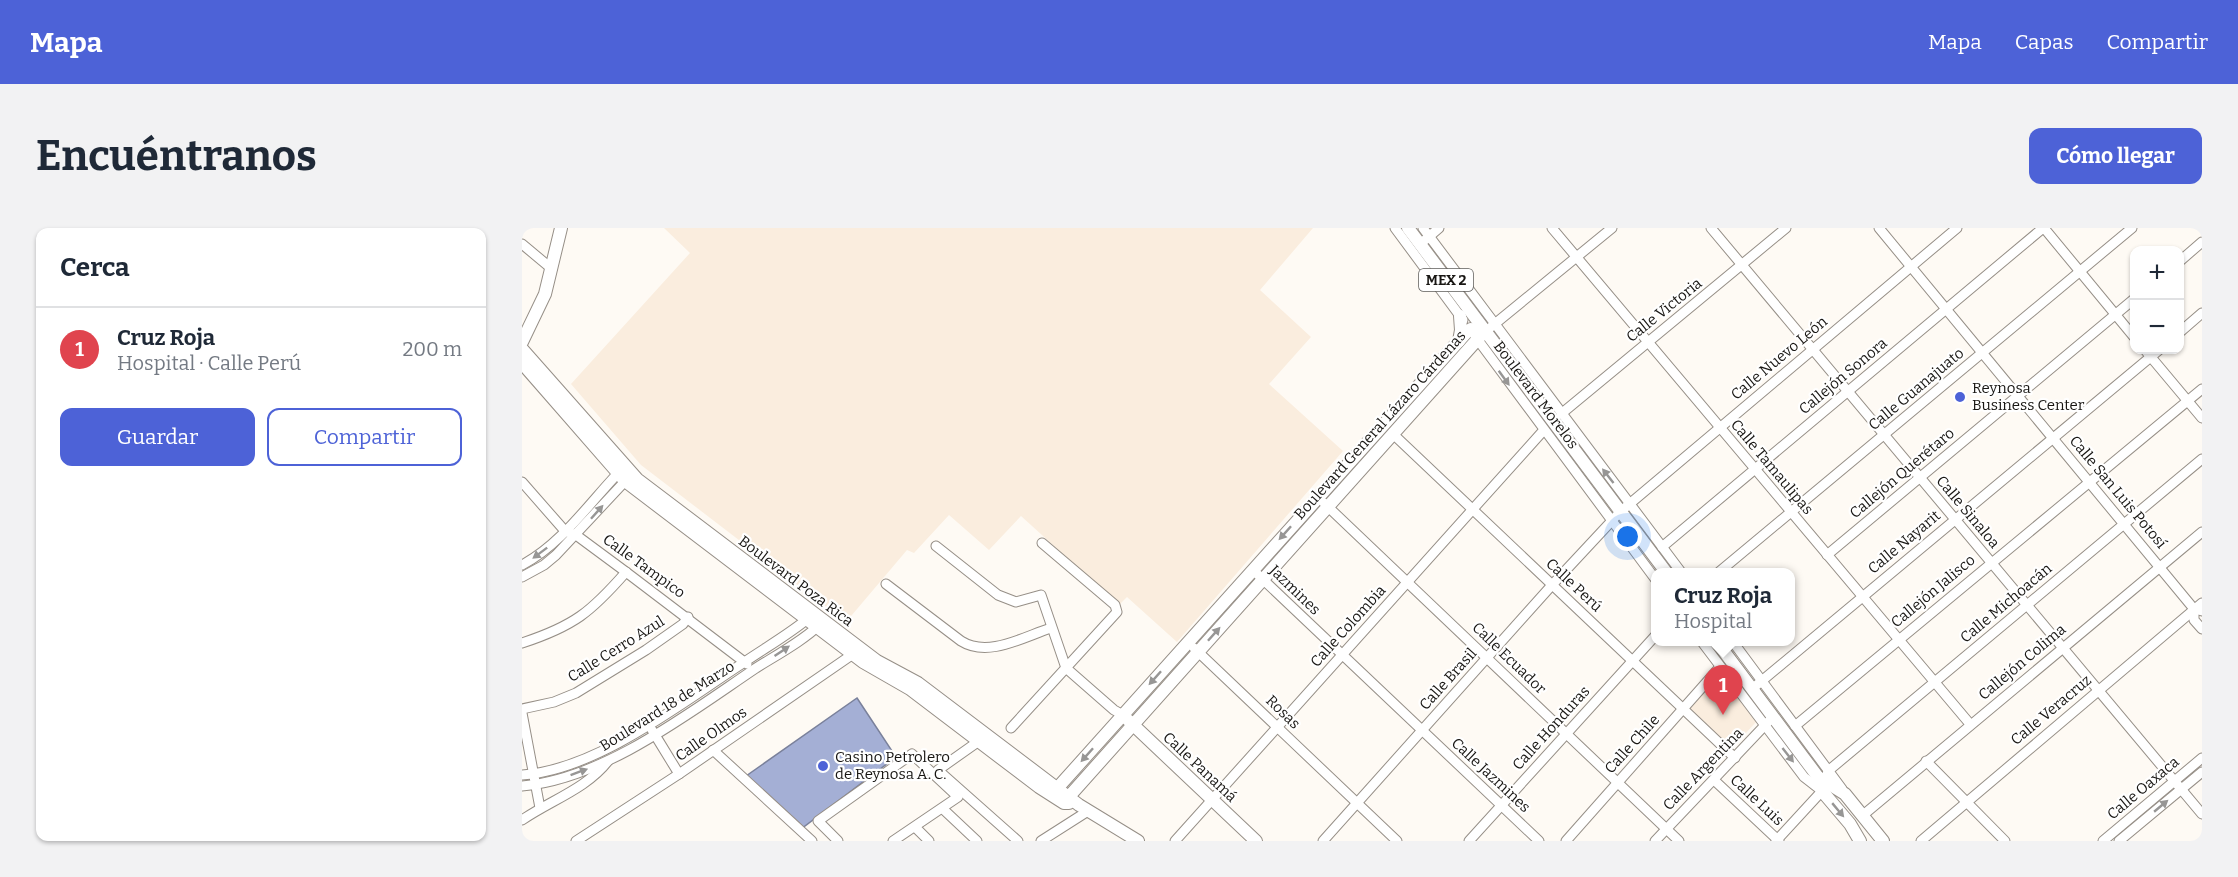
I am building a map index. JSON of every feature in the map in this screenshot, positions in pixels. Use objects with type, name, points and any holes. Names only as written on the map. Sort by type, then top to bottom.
[{"type":"main road","points":[[522,342],[544,294],[561,228]]},
{"type":"main road","name":"Boulevard Morelos","points":[[1402,229],[1425,241],[1482,331],[1625,508],[1663,568]]},
{"type":"main road","points":[[1459,341],[1460,316]]},
{"type":"main road","name":"Boulevard General Lázaro Cárdenas","points":[[1054,791],[1459,341],[1482,331]]},
{"type":"main road","name":"Boulevard General Lázaro Cárdenas","points":[[1075,804],[1134,725],[1482,331]]},
{"type":"main road","name":"Boulevard Poza Rica","points":[[522,350],[625,473],[857,651],[918,683],[1054,791]]},
{"type":"main road","name":"Boulevard Poza Rica","points":[[522,363],[594,438]]},
{"type":"main road","points":[[1394,433],[1395,425],[1408,408],[1404,402]]},
{"type":"main road","points":[[1721,646],[1757,685],[1769,722],[1823,780],[1860,841]]},
{"type":"main road","name":"Boulevard Poza Rica","points":[[857,651],[873,669],[910,688],[979,741],[1054,791],[1138,841]]},
{"type":"main road","name":"Calle Panamá","points":[[1123,715],[1256,841]]},
{"type":"main road","points":[[1823,780],[1845,794],[1883,841]]},
{"type":"street","name":"Boulevard Morelos","points":[[1423,228],[1425,241]]},
{"type":"street","points":[[1425,241],[1439,228]]},
{"type":"street","name":"Calle Tamaulipas","points":[[1552,228],[1970,724]]},
{"type":"street","points":[[1482,331],[1612,228]]},
{"type":"street","name":"Calle Sinaloa","points":[[1711,228],[2202,814]]},
{"type":"street","name":"Calle Victoria","points":[[1561,414],[1786,228]]},
{"type":"street","name":"Calle San Luis Potosí","points":[[1879,228],[2160,567],[2199,608],[2194,620],[2202,629]]},
{"type":"street","name":"Calle Nuevo León","points":[[1625,508],[1957,228]]},
{"type":"street","points":[[2043,228],[2130,332]]},
{"type":"street","name":"Callejón Sonora","points":[[1662,547],[2043,228]]},
{"type":"street","name":"Calle Guanajuato","points":[[1725,568],[2132,228]]},
{"type":"street","name":"Boulevard Morelos","points":[[1402,229],[1460,316],[1482,331],[1561,414],[1625,508],[1662,547],[1677,568]]},
{"type":"street","points":[[2184,258],[2202,242]]},
{"type":"street","points":[[522,244],[552,269]]},
{"type":"street","name":"Callejón Querétaro","points":[[1827,555],[2133,300]]},
{"type":"street","points":[[2184,329],[2202,313]]},
{"type":"street","name":"Boulevard Morelos","points":[[1482,331],[1543,431],[1651,574]]},
{"type":"street","name":"Calle Nayarit","points":[[1757,685],[2149,354]]},
{"type":"street","points":[[2153,354],[2202,418]]},
{"type":"street","name":"Callejón Jalisco","points":[[1795,726],[2202,389]]},
{"type":"street","name":"Calle Colombia","points":[[1175,841],[1543,431]]},
{"type":"street","name":"Calle Perú","points":[[1394,433],[1735,758]]},
{"type":"street","name":"Calle Michoacán","points":[[1777,841],[1823,780],[1934,683],[2202,459]]},
{"type":"street","points":[[522,565],[544,552],[625,473]]},
{"type":"street","points":[[522,577],[544,565],[576,535],[625,473]]},
{"type":"street","name":"Calle Tampico","points":[[522,482],[565,531],[576,535],[688,617],[753,670]]},
{"type":"street","name":"Calle Ecuador","points":[[1318,497],[1680,841]]},
{"type":"street","name":"Calle Brasil","points":[[1323,841],[1552,585],[1625,508]]},
{"type":"street","name":"Callejón Colima","points":[[1862,816],[2202,532]]},
{"type":"street","points":[[1011,728],[1117,612],[1117,608],[1042,543]]},
{"type":"street","points":[[936,546],[998,594],[1016,602],[1041,595],[1066,668],[1114,710],[1123,715]]},
{"type":"street","name":"Jazmines","points":[[1252,570],[1422,731]]},
{"type":"street","points":[[522,643],[544,636],[576,621],[591,610],[626,572]]},
{"type":"street","points":[[886,584],[961,641],[976,648],[992,648],[1051,628]]},
{"type":"street","name":"Calle Veracruz","points":[[1921,841],[2098,690],[2199,608]]},
{"type":"street","name":"Calle Cerro Azul","points":[[522,711],[576,693],[646,650],[688,617]]},
{"type":"street","name":"Boulevard 18 de Marzo","points":[[522,775],[570,764],[603,751],[815,620]]},
{"type":"street","name":"Boulevard 18 de Marzo","points":[[522,786],[573,774],[608,761],[753,670],[815,620]]},
{"type":"street","name":"Calle Honduras","points":[[1469,841],[1651,639]]},
{"type":"street","name":"Rosas","points":[[1188,643],[1397,841]]},
{"type":"street","points":[[1705,646],[1720,667],[1769,722]]},
{"type":"street","points":[[1735,646],[1757,685],[1795,726],[1823,780]]},
{"type":"street","name":"Calle Olmos","points":[[576,841],[679,774],[857,651]]},
{"type":"street","name":"Calle Chile","points":[[1566,841],[1720,667]]},
{"type":"street","points":[[522,711],[540,808]]},
{"type":"street","name":"Calle Argentina","points":[[1655,841],[1769,722]]},
{"type":"street","points":[[648,724],[679,774]]},
{"type":"street","name":"Calle Jazmines","points":[[1422,731],[1539,841]]},
{"type":"street","points":[[979,741],[938,770],[1018,841]]},
{"type":"street","points":[[713,750],[812,841]]},
{"type":"street","points":[[838,841],[818,821],[912,754],[958,797],[894,841]]},
{"type":"street","name":"Calle Oaxaca","points":[[2103,841],[2202,758]]},
{"type":"street","points":[[522,820],[589,781],[608,761]]},
{"type":"street","points":[[1926,761],[2005,841]]},
{"type":"street","name":"Calle Oaxaca","points":[[2119,841],[2202,772]]},
{"type":"street","name":"Calle Luis","points":[[1714,780],[1777,841]]},
{"type":"street","points":[[1041,841],[1075,804]]},
{"type":"street","points":[[943,808],[977,841]]},
{"type":"street","points":[[915,827],[929,841]]},
{"type":"shaded area","points":[[664,228],[1313,228],[1260,290],[1311,337],[1269,384],[1343,451],[1177,642],[1127,597],[1119,605],[1021,516],[989,550],[949,515],[914,553],[907,550],[846,622],[641,465],[571,384],[690,253]]},
{"type":"shaded area","points":[[1719,673],[1756,722],[1731,749],[1689,708]]},
{"type":"water","name":"Casino Petrolero de Reynosa A. C.","points":[[857,698],[896,757],[801,829],[746,776]]},
{"type":"place","name":"Reynosa Business Center","points":[[1960,397]]},
{"type":"place","name":"Cruz Roja","points":[[1723,715]]},
{"type":"place","name":"Casino Petrolero de Reynosa A. C.","points":[[823,766]]}]
